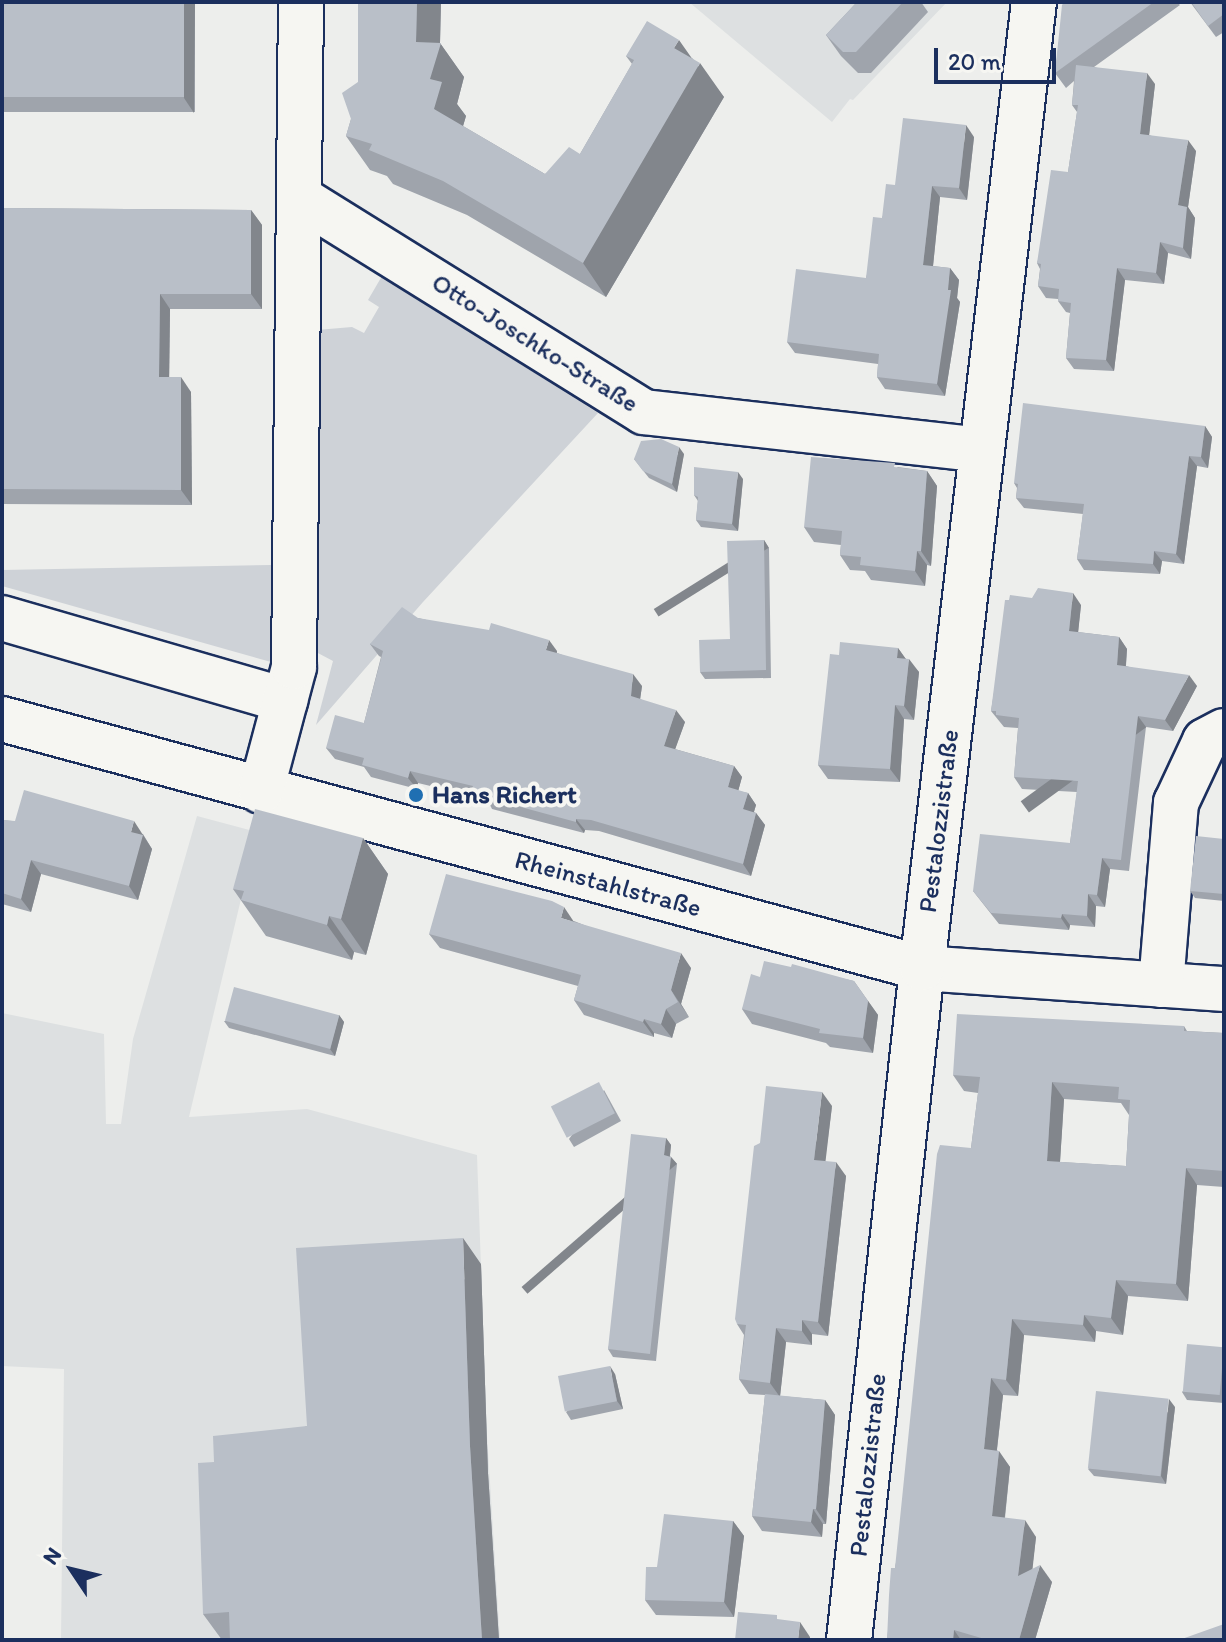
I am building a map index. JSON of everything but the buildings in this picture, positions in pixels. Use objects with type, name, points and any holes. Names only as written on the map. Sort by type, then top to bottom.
[{"type":"street","points":[[261,791],[294,667],[301,2]]},
{"type":"street","name":"Pestalozzistraße","points":[[849,1640],[922,968],[1034,2]]},
{"type":"street","name":"Otto-Joschko-Straße","points":[[300,198],[644,412],[981,450]]},
{"type":"street","points":[[2,618],[285,700]]},
{"type":"street","name":"Rheinstahlstraße","points":[[2,719],[922,968],[1224,989]]},
{"type":"street","points":[[1161,985],[1176,803],[1205,741],[1224,731]]},
{"type":"shaded area","points":[[689,2],[947,2],[853,100],[850,99],[832,122]]},
{"type":"shaded area","points":[[382,276],[598,413],[423,602],[316,725],[333,661],[316,652],[317,330],[352,327],[364,333],[379,307],[368,300]]},
{"type":"shaded area","points":[[271,565],[271,662],[2,586],[2,570]]},
{"type":"shaded area","points":[[197,816],[257,832],[189,1117],[307,1109],[477,1155],[487,1435],[500,1640],[61,1640],[64,1369],[2,1366],[2,1013],[104,1034],[106,1124],[121,1124],[133,1039]]},
{"type":"place","name":"Hans Richert","points":[[416,795]]}]
